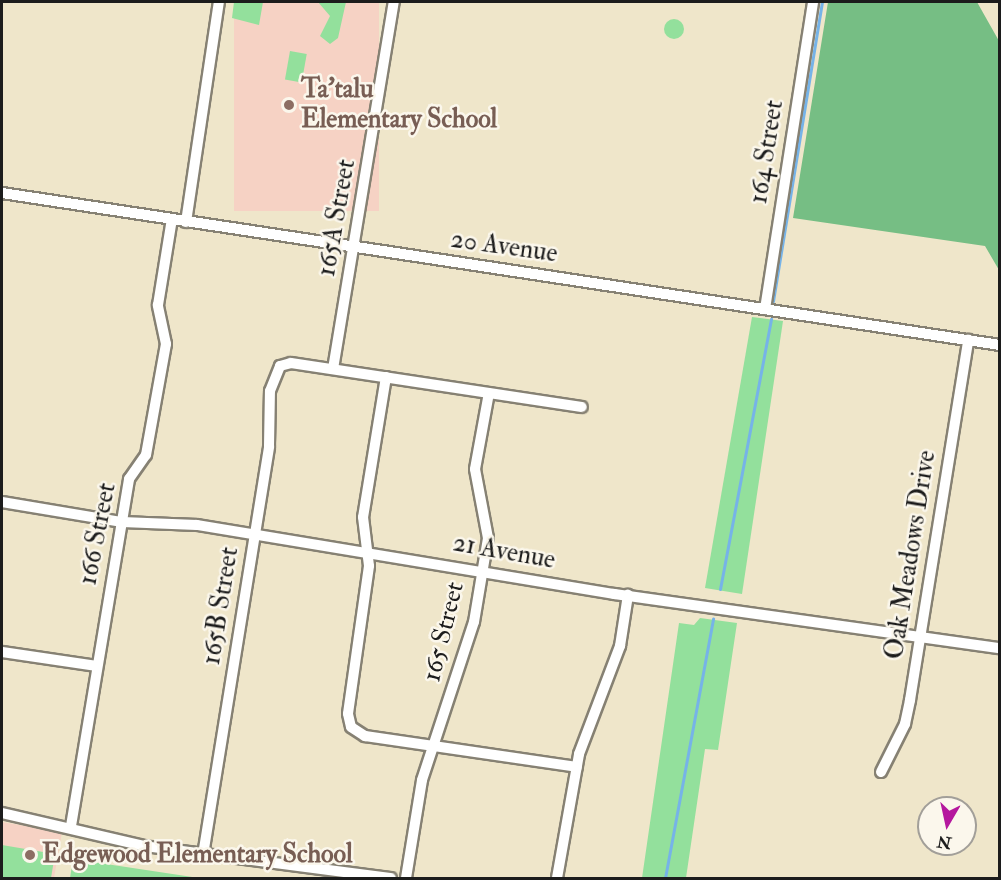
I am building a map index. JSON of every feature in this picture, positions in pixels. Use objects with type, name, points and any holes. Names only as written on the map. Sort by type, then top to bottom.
[{"type":"street","points":[[186,222],[219,2]]},
{"type":"street","name":"165A Street","points":[[333,369],[356,248],[394,2]]},
{"type":"street","name":"164 Street","points":[[765,309],[813,2]]},
{"type":"street","name":"20 Avenue","points":[[2,193],[999,345]]},
{"type":"street","name":"166 Street","points":[[71,826],[129,479],[146,455],[164,355],[158,305],[172,219]]},
{"type":"street","name":"Oak Meadows Drive","points":[[881,772],[905,724],[968,340]]},
{"type":"street","name":"165B Street","points":[[203,855],[269,446],[270,391],[280,366],[333,369]]},
{"type":"street","points":[[333,369],[582,408]]},
{"type":"street","points":[[386,377],[363,517],[367,592],[348,714],[351,727],[365,736],[576,767]]},
{"type":"street","name":"165 Street","points":[[406,879],[422,780],[471,639],[488,538],[476,469],[489,393]]},
{"type":"street","name":"21 Avenue","points":[[2,502],[122,522],[185,524],[628,596],[999,648]]},
{"type":"street","points":[[557,879],[576,767],[620,646],[628,596]]},
{"type":"street","points":[[2,652],[98,666]]},
{"type":"street","points":[[2,813],[71,826],[103,839],[203,855],[391,879]]},
{"type":"shaded area","name":"Ta'talu Elementary School","points":[[234,2],[379,2],[379,211],[234,211]]},
{"type":"shaded area","name":"Edgewood Elementary School","points":[[2,822],[62,832],[54,878],[2,878]]},
{"type":"green space","points":[[234,2],[263,2],[259,25],[232,18]]},
{"type":"green space","points":[[318,2],[346,2],[338,38],[330,44],[320,36],[330,16]]},
{"type":"green space","points":[[828,2],[977,2],[999,41],[999,270],[985,246],[793,218]]},
{"type":"green space","points":[[674,19],[681,22],[684,29],[681,36],[674,39],[667,36],[664,29],[667,22]]},
{"type":"green space","points":[[290,51],[307,54],[302,83],[285,80]]},
{"type":"green space","points":[[752,317],[783,321],[742,594],[705,588]]},
{"type":"green space","points":[[700,618],[737,623],[718,750],[705,749],[686,878],[642,878],[679,623],[694,625]]},
{"type":"green space","points":[[2,845],[55,854],[51,878],[2,878]]},
{"type":"green space","points":[[73,859],[199,878],[70,878]]},
{"type":"waterway","points":[[773,301],[822,2]]},
{"type":"waterway","points":[[720,589],[771,319]]},
{"type":"waterway","points":[[665,878],[713,618]]},
{"type":"place","name":"Ta'talu Elementary School","points":[[289,105]]},
{"type":"place","name":"Edgewood Elementary School","points":[[30,855]]}]
